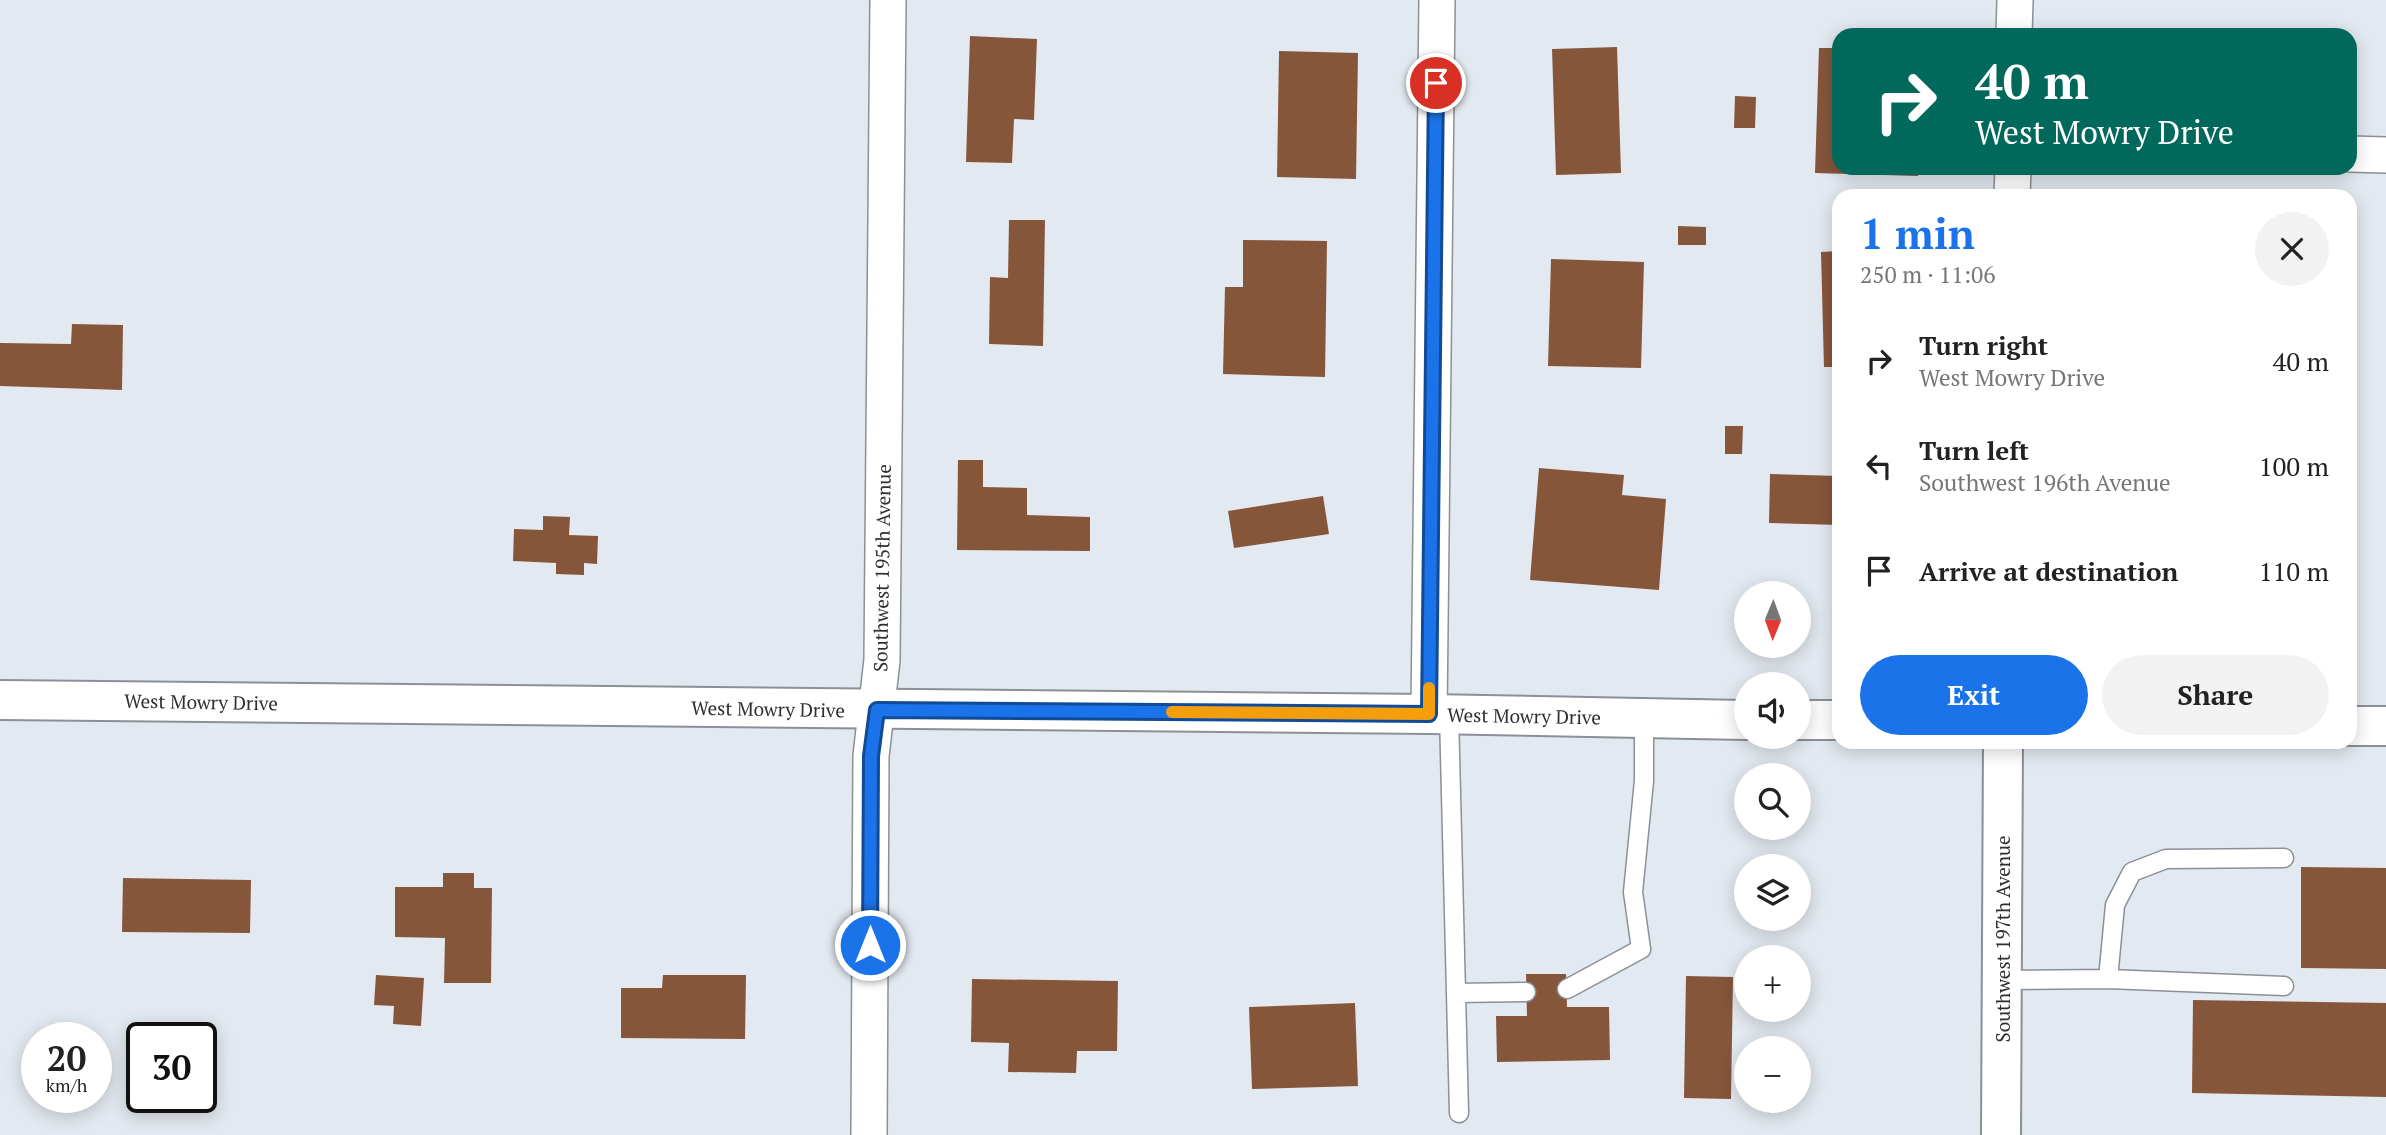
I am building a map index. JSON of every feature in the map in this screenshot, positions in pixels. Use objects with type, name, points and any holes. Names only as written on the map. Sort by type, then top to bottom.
[{"type":"street","name":"Southwest 195th Avenue","points":[[869,1135],[871,756],[882,660],[888,0]]},
{"type":"street","points":[[1437,0],[1439,714]]},
{"type":"street","points":[[2014,28],[2015,0]]},
{"type":"street","points":[[2357,154],[2386,155]]},
{"type":"street","name":"West Mowry Drive","points":[[0,700],[1439,714],[1734,720]]},
{"type":"street","points":[[1811,720],[1832,720]]},
{"type":"street","points":[[2357,726],[2386,726]]},
{"type":"street","name":"Southwest 197th Avenue","points":[[2001,1135],[2003,749]]},
{"type":"lane","points":[[1439,714],[1456,993],[1460,1114]]},
{"type":"lane","points":[[1567,989],[1642,949],[1633,892],[1644,781],[1644,719]]},
{"type":"lane","points":[[2108,979],[2115,905],[2132,872],[2166,859],[2284,858]]},
{"type":"lane","points":[[2003,980],[2108,979],[2284,986]]},
{"type":"lane","points":[[1456,993],[1526,992]]},
{"type":"building","points":[[970,36],[1037,39],[1034,120],[1014,119],[1012,163],[966,162]]},
{"type":"building","points":[[1617,47],[1621,173],[1556,175],[1552,49]]},
{"type":"building","points":[[1819,48],[1832,48],[1832,173],[1815,173]]},
{"type":"building","points":[[1279,51],[1358,53],[1356,179],[1277,177]]},
{"type":"building","points":[[1735,96],[1756,97],[1755,128],[1734,128]]},
{"type":"building","points":[[1009,220],[1045,220],[1043,346],[989,344],[990,277],[1008,278]]},
{"type":"building","points":[[1678,226],[1706,227],[1706,245],[1678,245]]},
{"type":"building","points":[[1243,240],[1327,241],[1325,377],[1223,374],[1225,287],[1243,287]]},
{"type":"building","points":[[1832,251],[1832,367],[1824,367],[1821,252]]},
{"type":"building","points":[[1551,259],[1644,262],[1641,368],[1548,366]]},
{"type":"building","points":[[72,324],[123,325],[122,390],[0,386],[0,343],[71,344]]},
{"type":"building","points":[[1725,426],[1743,426],[1742,454],[1725,454]]},
{"type":"building","points":[[958,460],[983,460],[983,487],[1027,488],[1027,515],[1090,517],[1090,551],[957,550]]},
{"type":"building","points":[[1539,468],[1624,475],[1622,495],[1666,499],[1659,590],[1530,580]]},
{"type":"building","points":[[1770,474],[1832,476],[1832,525],[1769,523]]},
{"type":"building","points":[[1323,496],[1329,534],[1234,548],[1228,511]]},
{"type":"building","points":[[543,516],[570,517],[569,535],[598,536],[597,564],[584,563],[584,575],[556,574],[556,563],[513,561],[514,529],[543,530]]},
{"type":"building","points":[[2301,867],[2386,868],[2386,969],[2301,968]]},
{"type":"building","points":[[443,873],[474,873],[474,888],[492,888],[491,983],[444,983],[445,938],[395,937],[395,887],[443,887]]},
{"type":"building","points":[[123,878],[251,880],[250,933],[122,932]]},
{"type":"building","points":[[1526,974],[1566,974],[1567,1007],[1609,1007],[1610,1060],[1497,1062],[1496,1016],[1527,1016]]},
{"type":"building","points":[[376,975],[424,978],[421,1026],[393,1024],[394,1006],[374,1005]]},
{"type":"building","points":[[663,975],[746,975],[745,1039],[621,1038],[621,988],[662,988]]},
{"type":"building","points":[[1686,976],[1733,977],[1731,1099],[1684,1098]]},
{"type":"building","points":[[972,979],[1118,981],[1117,1051],[1077,1051],[1076,1073],[1008,1072],[1009,1043],[971,1042]]},
{"type":"building","points":[[2193,1000],[2386,1003],[2386,1097],[2192,1093]]},
{"type":"building","points":[[1355,1003],[1358,1086],[1252,1089],[1249,1007]]},
{"type":"slow traffic","points":[[1172,712],[1429,714],[1429,688]]},
{"type":"route","points":[[870,945],[871,756],[877,710],[1429,714],[1436,83]]}]
